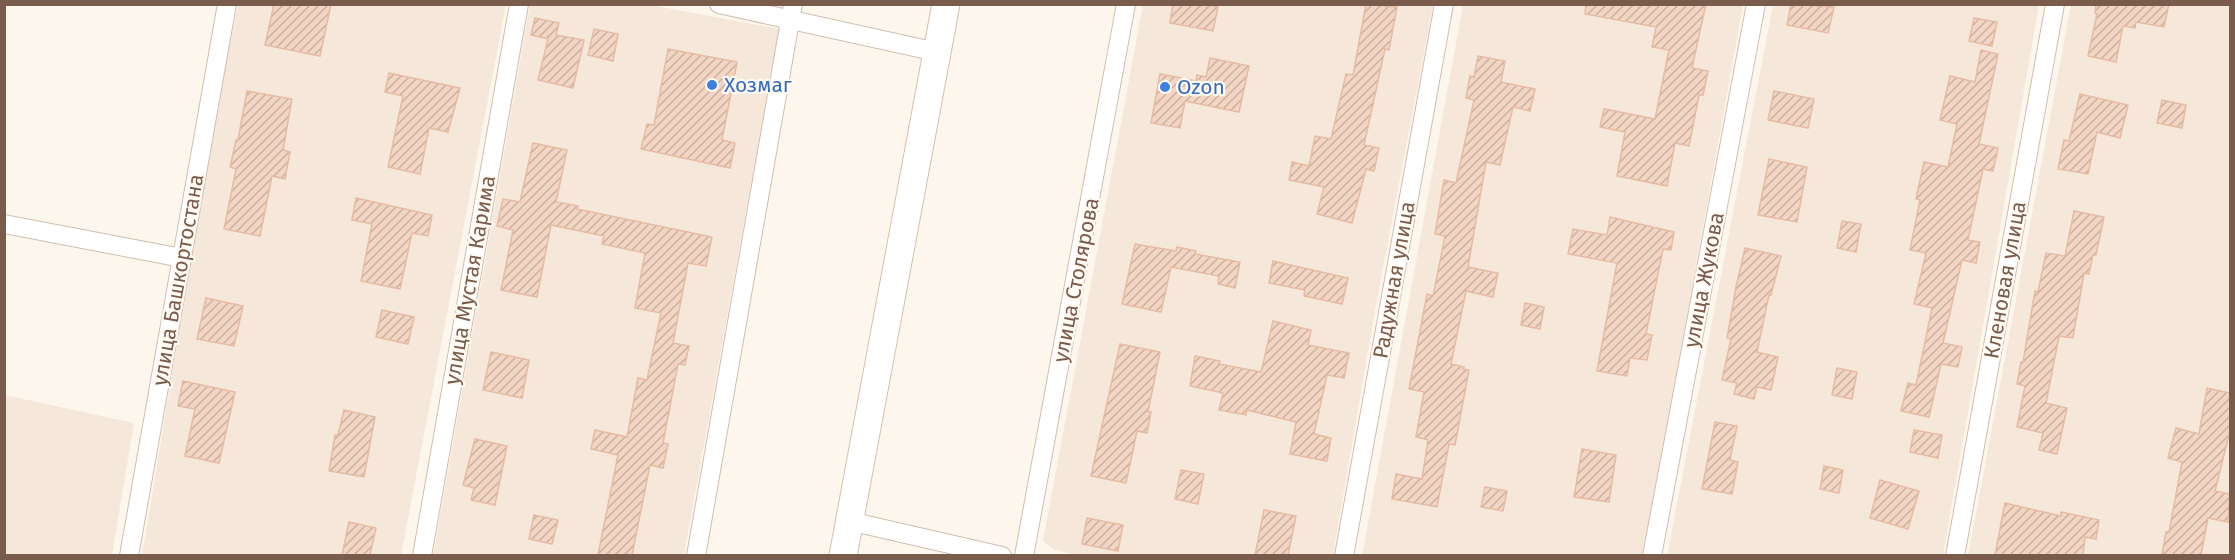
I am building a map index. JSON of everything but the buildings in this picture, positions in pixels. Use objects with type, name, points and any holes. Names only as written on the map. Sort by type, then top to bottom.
[{"type":"main road","points":[[843,555],[946,4]]},
{"type":"street","name":"улица Башкортостана","points":[[129,555],[227,4]]},
{"type":"street","name":"улица Мустая Карима","points":[[422,555],[519,4]]},
{"type":"street","points":[[719,4],[792,12],[937,52]]},
{"type":"street","name":"улица Столярова","points":[[1024,555],[1126,4]]},
{"type":"street","name":"Радужная улица","points":[[1344,555],[1444,4]]},
{"type":"street","name":"улица Жукова","points":[[1652,555],[1756,4]]},
{"type":"street","name":"Кленовая улица","points":[[1955,555],[2055,4]]},
{"type":"street","points":[[696,555],[792,12]]},
{"type":"street","points":[[4,224],[182,258]]},
{"type":"street","points":[[849,521],[1002,555]]},
{"type":"shaded area","points":[[238,5],[506,5],[401,555],[142,556],[212,132]]},
{"type":"shaded area","points":[[530,5],[651,5],[779,29],[684,555],[433,556]]},
{"type":"shaded area","points":[[1143,5],[1433,5],[1376,305],[1333,555],[1081,556],[1055,550],[1043,541]]},
{"type":"shaded area","points":[[1463,5],[1743,5],[1644,555],[1362,556]]},
{"type":"shaded area","points":[[1773,5],[2039,5],[1943,555],[1667,556]]},
{"type":"shaded area","points":[[2071,5],[2230,5],[2230,555],[1968,556]]},
{"type":"shaded area","points":[[5,395],[134,423],[112,555],[5,555]]},
{"type":"place","name":"Хозмаг","points":[[712,85]]},
{"type":"place","name":"Ozon","points":[[1165,87]]}]
